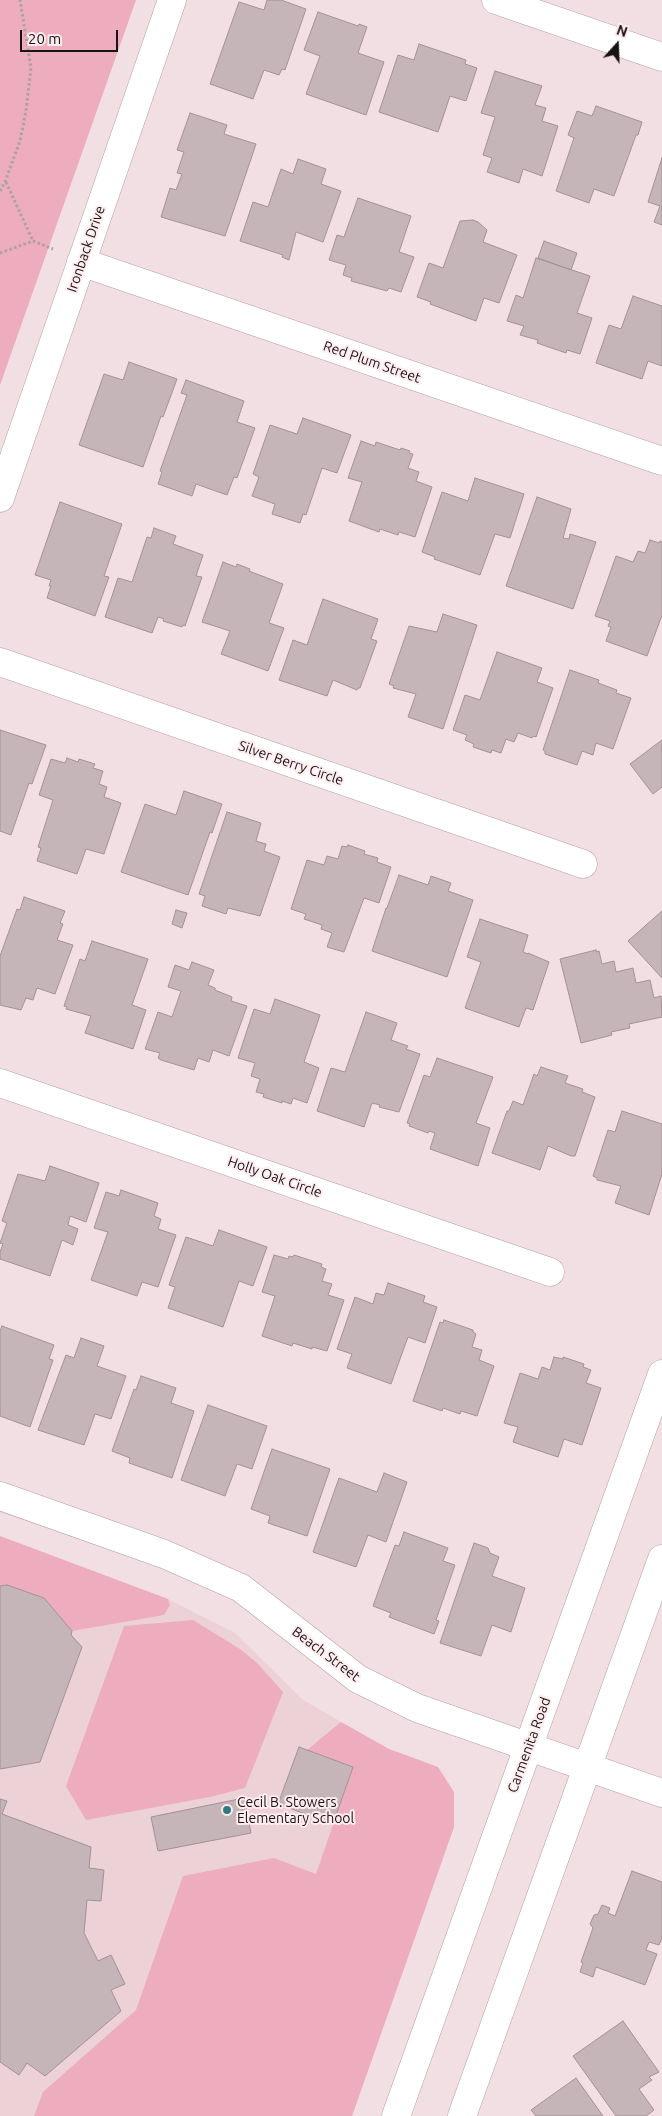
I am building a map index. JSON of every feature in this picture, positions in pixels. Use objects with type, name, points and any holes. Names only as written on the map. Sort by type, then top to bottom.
[{"type":"street","name":"Ironback Drive","points":[[0,498],[172,0]]},
{"type":"street","points":[[496,0],[662,57]]},
{"type":"street","name":"Red Plum Street","points":[[81,262],[662,461]]},
{"type":"street","name":"Silver Berry Circle","points":[[0,662],[583,864]]},
{"type":"street","name":"Holly Oak Circle","points":[[0,1083],[550,1272]]},
{"type":"street","name":"Carmenita Road","points":[[396,2116],[662,1374]]},
{"type":"street","name":"Beach Street","points":[[0,1496],[164,1554],[241,1588],[358,1679],[417,1708],[662,1793]]},
{"type":"street","points":[[462,2116],[662,1559]]},
{"type":"path","points":[[0,191],[20,141],[31,68],[20,0]]},
{"type":"path","points":[[5,182],[33,241],[81,262]]},
{"type":"path","points":[[0,253],[33,241]]},
{"type":"shaded area","points":[[0,0],[136,0],[0,385]]},
{"type":"shaded area","name":"Cecil B. Stowers Elementary School","points":[[0,1536],[168,1599],[235,1633],[303,1700],[389,1749],[438,1767],[454,1792],[454,1827],[352,2116],[0,2116]]},
{"type":"shaded area","points":[[0,1536],[168,1599],[170,1605],[164,1615],[72,1631],[44,1598],[7,1585],[0,1586]]},
{"type":"shaded area","points":[[193,1620],[240,1649],[257,1663],[283,1692],[245,1788],[210,1797],[86,1820],[66,1786],[124,1626]]},
{"type":"shaded area","points":[[341,1722],[389,1749],[438,1767],[454,1792],[454,1827],[352,2116],[34,2116],[43,2092],[136,2010],[183,1876],[274,1858],[316,1874],[353,1767],[307,1750]]},
{"type":"building","points":[[267,0],[281,0],[306,9],[285,70],[282,69],[279,75],[264,70],[253,99],[210,84],[239,2],[264,10]]},
{"type":"building","points":[[318,12],[358,26],[359,24],[367,27],[358,53],[384,62],[366,115],[306,94],[320,56],[304,50]]},
{"type":"building","points":[[419,44],[466,60],[465,64],[477,68],[466,101],[450,96],[438,132],[379,112],[398,55],[414,60]]},
{"type":"building","points":[[495,71],[542,86],[535,105],[546,108],[542,121],[558,126],[542,176],[523,169],[519,183],[487,172],[492,158],[483,155],[495,117],[481,113]]},
{"type":"building","points":[[596,106],[642,122],[614,196],[594,189],[589,203],[556,191],[574,138],[568,135],[577,111],[592,116]]},
{"type":"building","points":[[190,113],[227,125],[224,134],[256,144],[225,236],[161,217],[170,188],[176,190],[182,174],[177,173],[184,152],[177,150]]},
{"type":"building","points":[[662,158],[662,225],[654,222],[660,206],[648,202]]},
{"type":"building","points":[[298,159],[326,169],[321,184],[341,191],[323,242],[296,232],[289,260],[282,257],[283,255],[240,241],[253,202],[268,207],[281,169],[293,174]]},
{"type":"building","points":[[358,198],[411,216],[399,252],[414,257],[401,292],[389,288],[387,291],[351,281],[352,278],[343,275],[346,265],[329,260],[337,235],[344,237]]},
{"type":"building","points":[[473,220],[487,230],[483,242],[517,255],[499,303],[484,298],[476,321],[430,304],[431,302],[417,297],[429,263],[443,268],[460,221]]},
{"type":"building","points":[[544,241],[577,253],[571,270],[538,258]]},
{"type":"building","points":[[536,258],[590,276],[577,313],[592,318],[580,354],[567,350],[566,353],[537,343],[538,340],[520,335],[524,326],[507,321],[516,295],[523,298]]},
{"type":"building","points":[[633,296],[662,306],[662,366],[648,361],[642,379],[596,363],[609,325],[621,329]]},
{"type":"building","points":[[129,362],[177,379],[163,417],[161,416],[143,467],[79,445],[104,374],[123,380]]},
{"type":"building","points":[[186,380],[244,401],[237,422],[255,428],[237,478],[234,477],[227,495],[196,484],[192,496],[158,484],[162,472],[160,471],[187,395],[181,393]]},
{"type":"building","points":[[303,418],[351,435],[337,473],[322,468],[306,515],[303,514],[300,523],[272,514],[275,504],[252,496],[259,477],[253,474],[270,425],[297,434]]},
{"type":"building","points":[[361,441],[375,446],[376,442],[400,450],[401,448],[410,451],[409,453],[413,454],[408,468],[419,472],[416,481],[432,487],[415,537],[399,532],[398,535],[380,529],[379,532],[349,521],[362,482],[348,478]]},
{"type":"building","points":[[475,478],[524,494],[510,538],[495,534],[480,575],[434,559],[435,557],[422,552],[442,492],[468,501]]},
{"type":"building","points":[[537,497],[571,509],[563,538],[569,539],[570,534],[596,542],[573,609],[506,586]]},
{"type":"building","points":[[60,502],[122,524],[104,576],[109,577],[95,616],[47,598],[51,580],[35,575]]},
{"type":"building","points":[[154,528],[176,536],[173,544],[203,555],[196,576],[202,577],[185,626],[183,625],[182,627],[163,621],[164,619],[158,617],[152,633],[105,617],[118,578],[132,582],[147,537],[151,538]]},
{"type":"building","points":[[650,540],[662,542],[662,615],[647,656],[606,641],[611,627],[608,626],[610,621],[595,616],[616,556],[633,562],[638,551],[645,553]]},
{"type":"building","points":[[223,562],[236,567],[237,564],[250,569],[249,571],[283,584],[269,623],[284,628],[268,671],[221,654],[230,631],[202,622]]},
{"type":"building","points":[[323,599],[378,619],[371,639],[377,641],[360,688],[357,690],[333,680],[327,696],[279,680],[293,640],[307,645]]},
{"type":"building","points":[[443,614],[477,625],[443,729],[408,717],[416,694],[393,688],[394,686],[389,684],[409,626],[437,632]]},
{"type":"building","points":[[497,652],[542,668],[537,682],[553,688],[536,737],[533,736],[532,738],[518,733],[514,742],[506,739],[501,753],[492,750],[491,753],[473,747],[474,744],[465,740],[467,735],[453,730],[465,695],[480,700]]},
{"type":"building","points":[[570,670],[599,680],[598,683],[617,690],[616,693],[631,698],[613,749],[596,743],[593,755],[582,751],[577,765],[545,754],[543,750]]},
{"type":"building","points":[[0,730],[46,745],[32,784],[29,783],[11,835],[0,831]]},
{"type":"building","points":[[662,740],[662,787],[653,794],[630,764]]},
{"type":"building","points":[[67,758],[78,762],[79,759],[95,764],[93,768],[103,771],[99,784],[107,787],[104,797],[121,803],[104,854],[86,849],[77,874],[37,861],[41,848],[38,847],[53,800],[39,795],[51,759],[65,763]]},
{"type":"building","points":[[184,791],[222,804],[188,895],[121,872],[145,804],[176,815]]},
{"type":"building","points":[[227,812],[261,823],[256,841],[266,844],[264,851],[280,857],[260,916],[228,908],[226,914],[202,906],[205,896],[199,894]]},
{"type":"building","points":[[348,845],[365,851],[364,854],[378,858],[377,862],[391,867],[379,903],[364,898],[344,952],[327,947],[332,933],[321,929],[322,925],[304,919],[306,914],[291,909],[307,860],[324,865],[327,856],[338,859],[342,846],[347,847]]},
{"type":"building","points":[[399,875],[428,885],[431,876],[451,883],[448,891],[473,900],[447,977],[372,951]]},
{"type":"building","points":[[24,897],[65,911],[60,923],[63,924],[57,940],[73,945],[55,994],[37,988],[33,1000],[26,998],[21,1010],[0,1005],[0,956],[17,909],[20,910]]},
{"type":"building","points":[[176,910],[187,913],[182,928],[172,924]]},
{"type":"building","points":[[662,911],[662,978],[628,941]]},
{"type":"building","points":[[480,919],[528,935],[523,952],[549,962],[533,1010],[526,1008],[519,1027],[465,1008],[481,962],[467,957]]},
{"type":"building","points":[[92,941],[148,959],[132,1005],[146,1010],[133,1049],[85,1033],[91,1016],[66,1009],[67,1007],[64,1006],[80,959],[85,961]]},
{"type":"building","points":[[596,950],[596,952],[599,951],[602,964],[614,961],[616,972],[633,968],[636,983],[650,980],[654,998],[661,996],[662,1017],[629,1024],[630,1028],[611,1032],[612,1035],[581,1043],[560,959]]},
{"type":"building","points":[[192,962],[214,970],[208,985],[232,997],[231,1001],[247,1006],[229,1056],[213,1050],[209,1062],[198,1058],[194,1070],[161,1060],[158,1058],[160,1053],[145,1049],[158,1012],[172,1017],[181,991],[168,987],[175,965],[189,970]]},
{"type":"building","points":[[275,999],[320,1015],[304,1062],[319,1068],[307,1103],[293,1098],[291,1104],[282,1101],[282,1103],[263,1097],[264,1094],[256,1092],[260,1079],[251,1076],[255,1063],[238,1058],[254,1009],[270,1014]]},
{"type":"building","points":[[366,1012],[397,1023],[391,1040],[408,1046],[406,1049],[420,1054],[399,1112],[379,1107],[380,1105],[372,1103],[364,1127],[317,1111],[331,1068],[345,1072]]},
{"type":"building","points":[[437,1058],[493,1077],[476,1123],[490,1128],[478,1166],[430,1149],[435,1133],[429,1131],[428,1133],[409,1126],[410,1124],[407,1123],[424,1075],[430,1077]]},
{"type":"building","points":[[541,1067],[568,1076],[565,1083],[583,1089],[582,1092],[595,1097],[575,1156],[548,1146],[540,1170],[492,1153],[507,1111],[509,1111],[513,1101],[523,1105],[534,1074],[537,1076]]},
{"type":"building","points":[[622,1111],[662,1124],[662,1174],[649,1215],[615,1203],[621,1186],[597,1180],[593,1176],[608,1130],[615,1132]]},
{"type":"building","points":[[50,1166],[99,1183],[86,1222],[70,1216],[68,1225],[78,1229],[73,1245],[62,1240],[50,1276],[0,1259],[3,1244],[0,1243],[7,1223],[2,1221],[18,1174],[45,1181]]},
{"type":"building","points":[[121,1190],[158,1203],[154,1216],[161,1219],[158,1229],[176,1235],[158,1287],[142,1282],[137,1296],[91,1280],[108,1232],[94,1228],[106,1192],[119,1196]]},
{"type":"building","points":[[219,1230],[267,1247],[253,1286],[239,1281],[223,1327],[168,1308],[175,1287],[169,1285],[186,1237],[213,1246]]},
{"type":"building","points":[[274,1255],[288,1259],[289,1256],[293,1257],[294,1255],[322,1264],[321,1267],[326,1269],[322,1281],[332,1284],[328,1295],[344,1300],[327,1351],[293,1343],[292,1346],[262,1336],[275,1296],[262,1292]]},
{"type":"building","points":[[388,1283],[425,1296],[423,1302],[437,1307],[425,1343],[408,1337],[391,1384],[347,1368],[352,1354],[337,1349],[355,1297],[373,1304],[376,1293],[384,1295]]},
{"type":"building","points":[[444,1320],[473,1330],[476,1334],[472,1347],[482,1350],[479,1360],[494,1366],[477,1416],[461,1411],[460,1414],[443,1408],[442,1411],[413,1401],[440,1322],[443,1323]]},
{"type":"building","points":[[2,1326],[54,1345],[49,1359],[53,1360],[30,1427],[0,1416],[0,1331]]},
{"type":"building","points":[[81,1338],[104,1346],[97,1366],[126,1376],[111,1419],[95,1414],[84,1445],[38,1430],[66,1355],[74,1358]]},
{"type":"building","points":[[554,1357],[563,1359],[563,1357],[584,1364],[583,1367],[591,1370],[586,1383],[601,1388],[582,1445],[564,1439],[558,1457],[513,1442],[518,1427],[504,1423],[520,1373],[538,1379],[542,1367],[550,1370]]},
{"type":"building","points":[[141,1376],[176,1388],[171,1403],[194,1411],[172,1478],[129,1463],[130,1458],[112,1451],[134,1389],[136,1390]]},
{"type":"building","points":[[208,1405],[267,1426],[252,1469],[237,1464],[225,1496],[181,1480]]},
{"type":"building","points":[[272,1449],[330,1469],[307,1536],[268,1523],[270,1516],[251,1509]]},
{"type":"building","points":[[384,1473],[407,1482],[386,1542],[368,1535],[356,1567],[313,1552],[339,1478],[377,1492]]},
{"type":"building","points":[[404,1532],[448,1548],[443,1561],[455,1565],[436,1620],[439,1621],[434,1634],[389,1617],[391,1613],[373,1606],[395,1545],[399,1546]]},
{"type":"building","points":[[474,1543],[488,1548],[490,1553],[499,1557],[492,1576],[525,1588],[511,1632],[492,1625],[481,1656],[440,1643]]},
{"type":"building","points":[[7,1585],[44,1598],[72,1631],[71,1635],[82,1647],[40,1762],[0,1769],[0,1586]]},
{"type":"building","points":[[299,1747],[353,1767],[333,1824],[278,1804]]},
{"type":"building","points":[[244,1798],[251,1833],[158,1851],[151,1817]]},
{"type":"building","points":[[0,1799],[7,1801],[2,1814],[91,1847],[89,1868],[104,1870],[101,1901],[87,1900],[84,1933],[98,1961],[111,1955],[125,1984],[111,1990],[121,2011],[45,2076],[27,2063],[19,2075],[0,2062]]},
{"type":"building","points":[[632,1871],[662,1882],[662,1938],[659,1945],[649,1942],[646,1950],[657,1954],[645,1985],[596,1967],[593,1977],[580,1972],[583,1963],[581,1962],[593,1928],[590,1924],[594,1915],[598,1914],[602,1905],[610,1908],[608,1913],[615,1916]]},
{"type":"building","points":[[623,2021],[659,2072],[649,2077],[652,2080],[639,2089],[654,2110],[646,2116],[616,2116],[573,2056]]},
{"type":"building","points":[[576,2078],[603,2116],[536,2116],[531,2110]]},
{"type":"place","name":"Cecil B. Stowers Elementary School","points":[[227,1810]]}]
